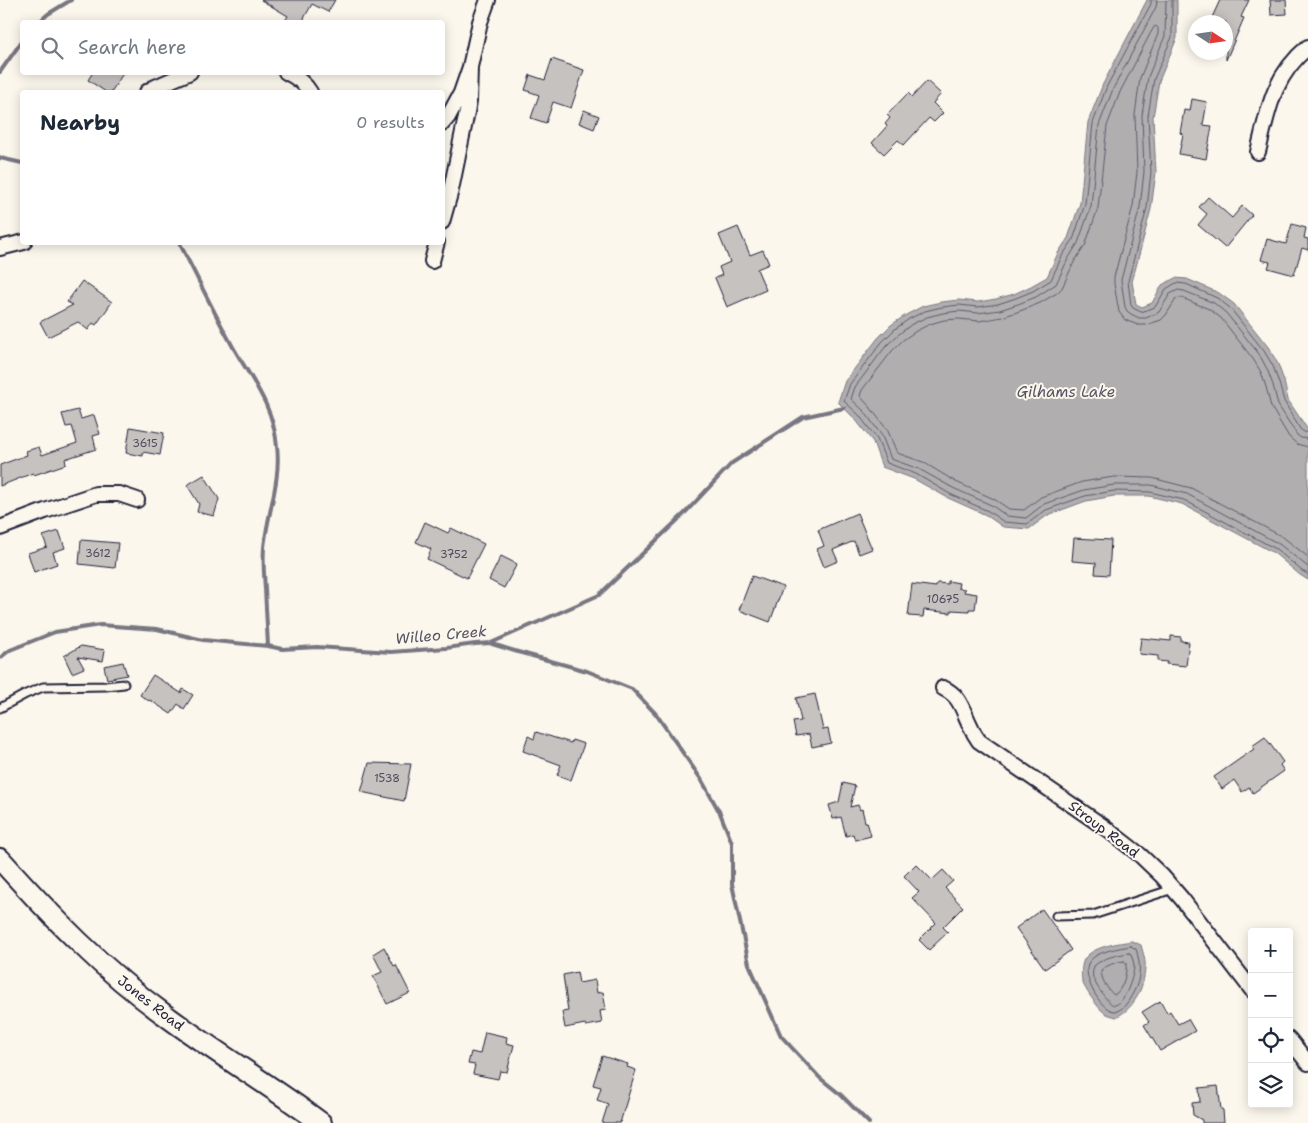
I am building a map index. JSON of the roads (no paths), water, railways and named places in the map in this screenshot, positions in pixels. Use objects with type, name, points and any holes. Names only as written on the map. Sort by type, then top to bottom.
[{"type":"street","points":[[445,120],[461,94],[470,67],[480,22],[488,0]]},
{"type":"street","points":[[1258,152],[1271,100],[1279,82],[1292,61],[1308,47]]},
{"type":"street","points":[[445,200],[469,102],[470,67]]},
{"type":"street","points":[[150,90],[183,75]]},
{"type":"street","points":[[291,75],[309,90]]},
{"type":"street","points":[[0,248],[20,243]]},
{"type":"street","points":[[432,261],[436,245]]},
{"type":"street","points":[[0,528],[96,494],[118,494],[137,500]]},
{"type":"street","name":"Stroup Road","points":[[943,688],[952,692],[959,700],[979,742],[1104,827],[1140,855],[1162,876],[1248,985]]},
{"type":"street","name":"Jones Road","points":[[0,859],[86,949],[125,984],[164,1015],[321,1123]]},
{"type":"street","points":[[1293,1044],[1308,1063]]},
{"type":"lane","points":[[0,708],[26,694],[43,688],[124,684]]},
{"type":"lane","points":[[1056,916],[1093,915],[1174,889]]},
{"type":"water","name":"Gilhams Lake","points":[[1147,0],[1177,0],[1177,38],[1159,81],[1153,117],[1156,172],[1151,209],[1132,282],[1136,304],[1142,307],[1152,303],[1162,285],[1175,278],[1187,279],[1219,293],[1234,304],[1269,348],[1278,364],[1288,400],[1308,430],[1308,580],[1274,553],[1182,504],[1149,496],[1114,496],[1086,501],[1048,515],[1029,529],[1003,527],[986,515],[948,498],[914,479],[882,467],[873,442],[855,419],[838,402],[845,381],[878,338],[891,325],[906,315],[923,306],[941,302],[959,300],[978,302],[996,299],[1014,294],[1047,277],[1058,253],[1068,238],[1080,203],[1088,122],[1103,84]]},
{"type":"water","points":[[1132,941],[1141,945],[1145,963],[1143,983],[1133,1003],[1116,1017],[1102,1011],[1089,993],[1082,981],[1082,966],[1085,958],[1094,951],[1107,946]]},
{"type":"waterway","points":[[41,20],[71,0]]},
{"type":"waterway","points":[[0,72],[20,44]]},
{"type":"waterway","points":[[0,158],[20,163]]},
{"type":"waterway","points":[[181,245],[233,347],[261,394],[275,431],[278,458],[277,470],[264,552],[268,646]]},
{"type":"waterway","name":"Willeo Creek","points":[[0,658],[10,650],[55,632],[100,625],[157,629],[203,640],[282,649],[317,647],[391,652],[491,643],[599,595],[684,514],[732,463],[803,417],[844,408]]},
{"type":"waterway","points":[[492,644],[587,671],[632,689],[656,714],[701,779],[720,813],[732,843],[732,884],[749,964],[781,1036],[820,1078],[841,1095],[869,1123]]}]
